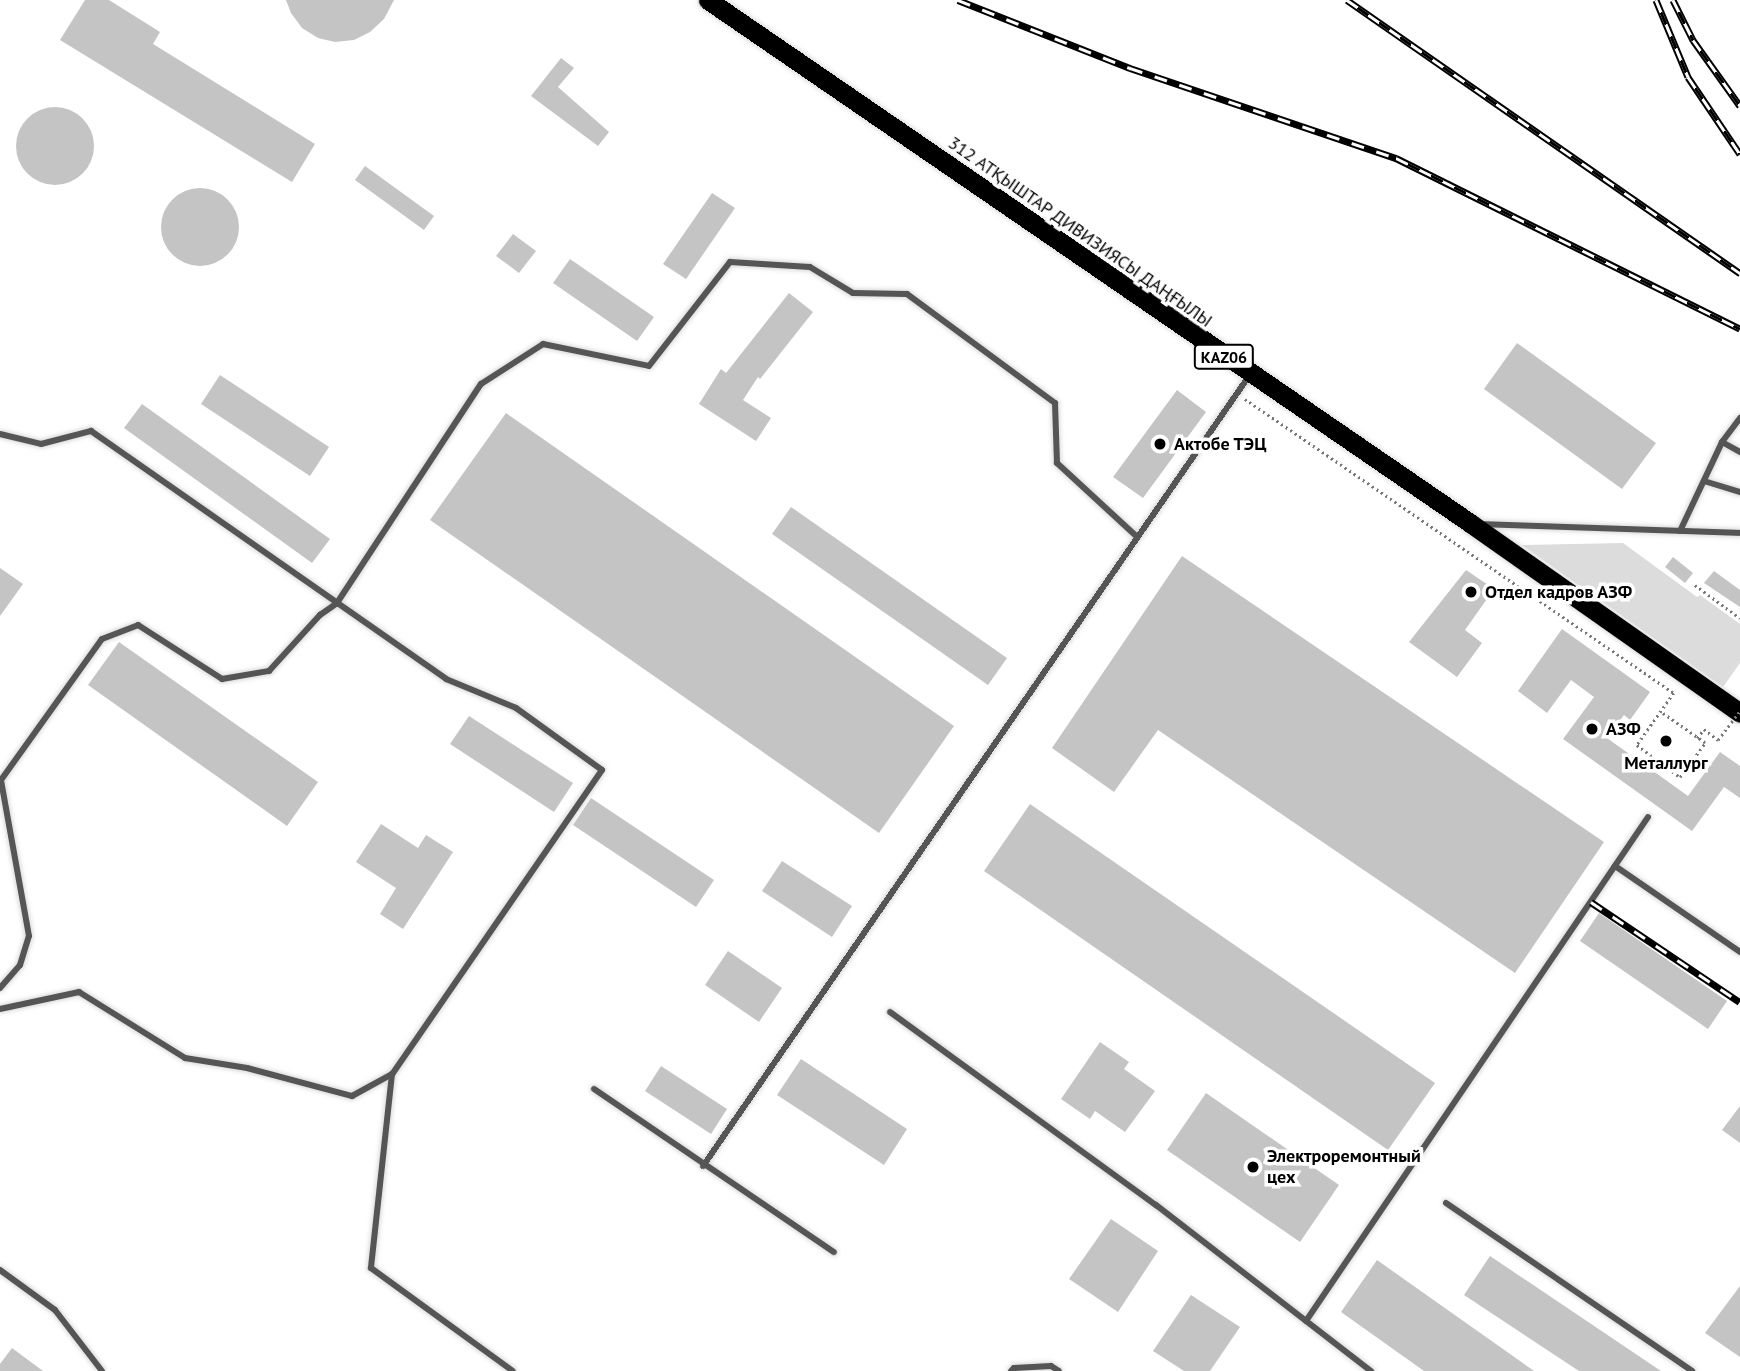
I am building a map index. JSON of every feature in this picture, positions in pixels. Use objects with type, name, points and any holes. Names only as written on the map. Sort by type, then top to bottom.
[{"type":"highway","name":"312 АТҚЫШТАР ДИВИЗИЯСЫ ДАҢҒЫЛЫ","points":[[708,0],[1250,375],[1470,523],[1740,712]]},
{"type":"lane","points":[[0,988],[20,965],[29,936],[1,780],[102,639],[138,625],[222,679],[269,671],[320,615],[338,603],[481,384],[543,344],[649,366],[730,262],[810,267],[853,293],[907,294],[1055,403],[1057,463],[1136,536]]},
{"type":"lane","points":[[703,1166],[1136,536],[1250,375]]},
{"type":"lane","points":[[1680,531],[1722,442],[1740,418]]},
{"type":"lane","points":[[0,434],[41,444],[91,431],[446,680],[516,708],[602,770],[392,1074],[352,1096],[247,1068],[185,1058],[79,992],[0,1009]]},
{"type":"lane","points":[[1722,442],[1740,452]]},
{"type":"lane","points":[[1703,481],[1740,492]]},
{"type":"lane","points":[[1470,523],[1740,533]]},
{"type":"lane","points":[[1306,1321],[1648,817]]},
{"type":"lane","points":[[1615,866],[1740,952]]},
{"type":"lane","points":[[890,1012],[1156,1205],[1371,1371]]},
{"type":"lane","points":[[392,1074],[371,1268],[513,1371]]},
{"type":"lane","points":[[594,1089],[703,1166],[834,1252]]},
{"type":"lane","points":[[1446,1203],[1692,1371]]},
{"type":"lane","points":[[0,1270],[55,1310],[102,1371]]},
{"type":"lane","points":[[1011,1371],[1014,1368],[1051,1366],[1059,1371]]},
{"type":"path","points":[[1236,394],[1674,693],[1637,746],[1681,777],[1705,743],[1661,712]]},
{"type":"path","points":[[1695,585],[1740,618]]},
{"type":"path","points":[[1697,738],[1704,729],[1718,740],[1740,712]]},
{"type":"shaded area","points":[[1623,543],[1697,597],[1700,595],[1740,624],[1740,663],[1723,687],[1522,545]]},
{"type":"building","points":[[85,0],[109,0],[160,32],[153,44],[315,144],[292,182],[60,40]]},
{"type":"building","points":[[286,0],[394,0],[384,19],[370,32],[354,40],[335,42],[318,38],[302,28],[291,13]]},
{"type":"building","points":[[561,58],[574,68],[558,87],[609,132],[598,146],[531,96]]},
{"type":"building","points":[[55,107],[70,110],[82,119],[91,131],[94,146],[91,161],[82,173],[70,182],[55,185],[40,182],[28,173],[19,161],[16,146],[19,131],[28,119],[40,110]]},
{"type":"building","points":[[365,166],[434,216],[424,230],[355,180]]},
{"type":"building","points":[[200,188],[215,191],[227,200],[236,212],[239,227],[236,242],[227,254],[215,263],[200,266],[185,263],[173,254],[164,242],[161,227],[164,212],[173,200],[185,191]]},
{"type":"building","points":[[712,193],[735,208],[686,279],[663,264]]},
{"type":"building","points":[[513,234],[536,251],[519,273],[496,256]]},
{"type":"building","points":[[570,259],[654,317],[637,341],[553,283]]},
{"type":"building","points":[[789,293],[813,312],[760,379],[758,377],[743,400],[771,418],[756,441],[699,404],[721,369],[726,373]]},
{"type":"building","points":[[1517,343],[1656,443],[1622,489],[1484,389]]},
{"type":"building","points":[[220,375],[329,447],[310,476],[201,404]]},
{"type":"building","name":"Актобе ТЭЦ","points":[[1177,390],[1206,412],[1143,498],[1113,477]]},
{"type":"building","points":[[142,404],[330,539],[312,563],[124,428]]},
{"type":"building","points":[[506,413],[954,726],[879,833],[430,520]]},
{"type":"building","points":[[791,507],[1007,658],[988,685],[772,534]]},
{"type":"building","points":[[1182,556],[1604,842],[1515,973],[1158,730],[1114,792],[1052,748]]},
{"type":"building","points":[[1673,557],[1693,573],[1685,583],[1665,567]]},
{"type":"building","points":[[0,568],[23,584],[0,616]]},
{"type":"building","points":[[1466,570],[1494,589],[1465,630],[1482,643],[1457,677],[1409,642]]},
{"type":"building","points":[[1714,571],[1740,590],[1740,607],[1704,583]]},
{"type":"building","name":"АЗФ","points":[[1562,629],[1650,692],[1630,720],[1624,715],[1607,738],[1688,796],[1720,752],[1740,766],[1740,798],[1724,787],[1692,831],[1563,739],[1594,697],[1571,680],[1547,713],[1518,691]]},
{"type":"building","points":[[119,642],[318,782],[287,826],[88,685]]},
{"type":"building","points":[[469,716],[573,783],[554,812],[450,744]]},
{"type":"building","points":[[591,798],[714,880],[696,907],[573,825]]},
{"type":"building","points":[[1030,804],[1435,1083],[1388,1150],[984,871]]},
{"type":"building","points":[[381,824],[418,848],[426,835],[453,852],[403,929],[380,914],[396,888],[356,862]]},
{"type":"building","points":[[782,861],[852,906],[832,937],[762,891]]},
{"type":"building","points":[[1599,913],[1727,1001],[1708,1029],[1580,941]]},
{"type":"building","points":[[728,951],[782,988],[759,1022],[705,985]]},
{"type":"building","points":[[1100,1042],[1129,1062],[1124,1069],[1155,1091],[1125,1132],[1095,1111],[1090,1119],[1061,1099]]},
{"type":"building","points":[[801,1059],[907,1129],[884,1165],[777,1095]]},
{"type":"building","points":[[661,1066],[727,1109],[711,1134],[645,1091]]},
{"type":"building","name":"Электроремонтный цех","points":[[1206,1093],[1339,1185],[1300,1242],[1167,1150]]},
{"type":"building","points":[[1740,1106],[1740,1143],[1722,1130]]},
{"type":"building","points":[[1111,1219],[1158,1251],[1118,1312],[1069,1279]]},
{"type":"building","points":[[1490,1256],[1661,1371],[1579,1371],[1464,1295]]},
{"type":"building","points":[[1377,1260],[1534,1371],[1424,1371],[1341,1312]]},
{"type":"building","points":[[1740,1286],[1740,1357],[1705,1333]]},
{"type":"building","points":[[1191,1295],[1240,1327],[1210,1371],[1184,1371],[1153,1351]]},
{"type":"building","points":[[12,1348],[43,1371],[0,1371],[0,1364]]},
{"type":"railway","points":[[958,0],[1130,68],[1396,158],[1740,329]]},
{"type":"railway","points":[[1347,0],[1740,273]]},
{"type":"railway","points":[[1656,0],[1688,77],[1740,154]]},
{"type":"railway","points":[[1673,0],[1693,40],[1740,106]]},
{"type":"railway","points":[[1591,902],[1740,1002]]},
{"type":"place","name":"Актобе ТЭЦ","points":[[1160,444]]},
{"type":"place","name":"Отдел кадров АЗФ","points":[[1471,592]]},
{"type":"place","name":"АЗФ","points":[[1592,729]]},
{"type":"place","name":"Металлург","points":[[1666,741]]},
{"type":"place","name":"Электроремонтный цех","points":[[1253,1167]]}]
